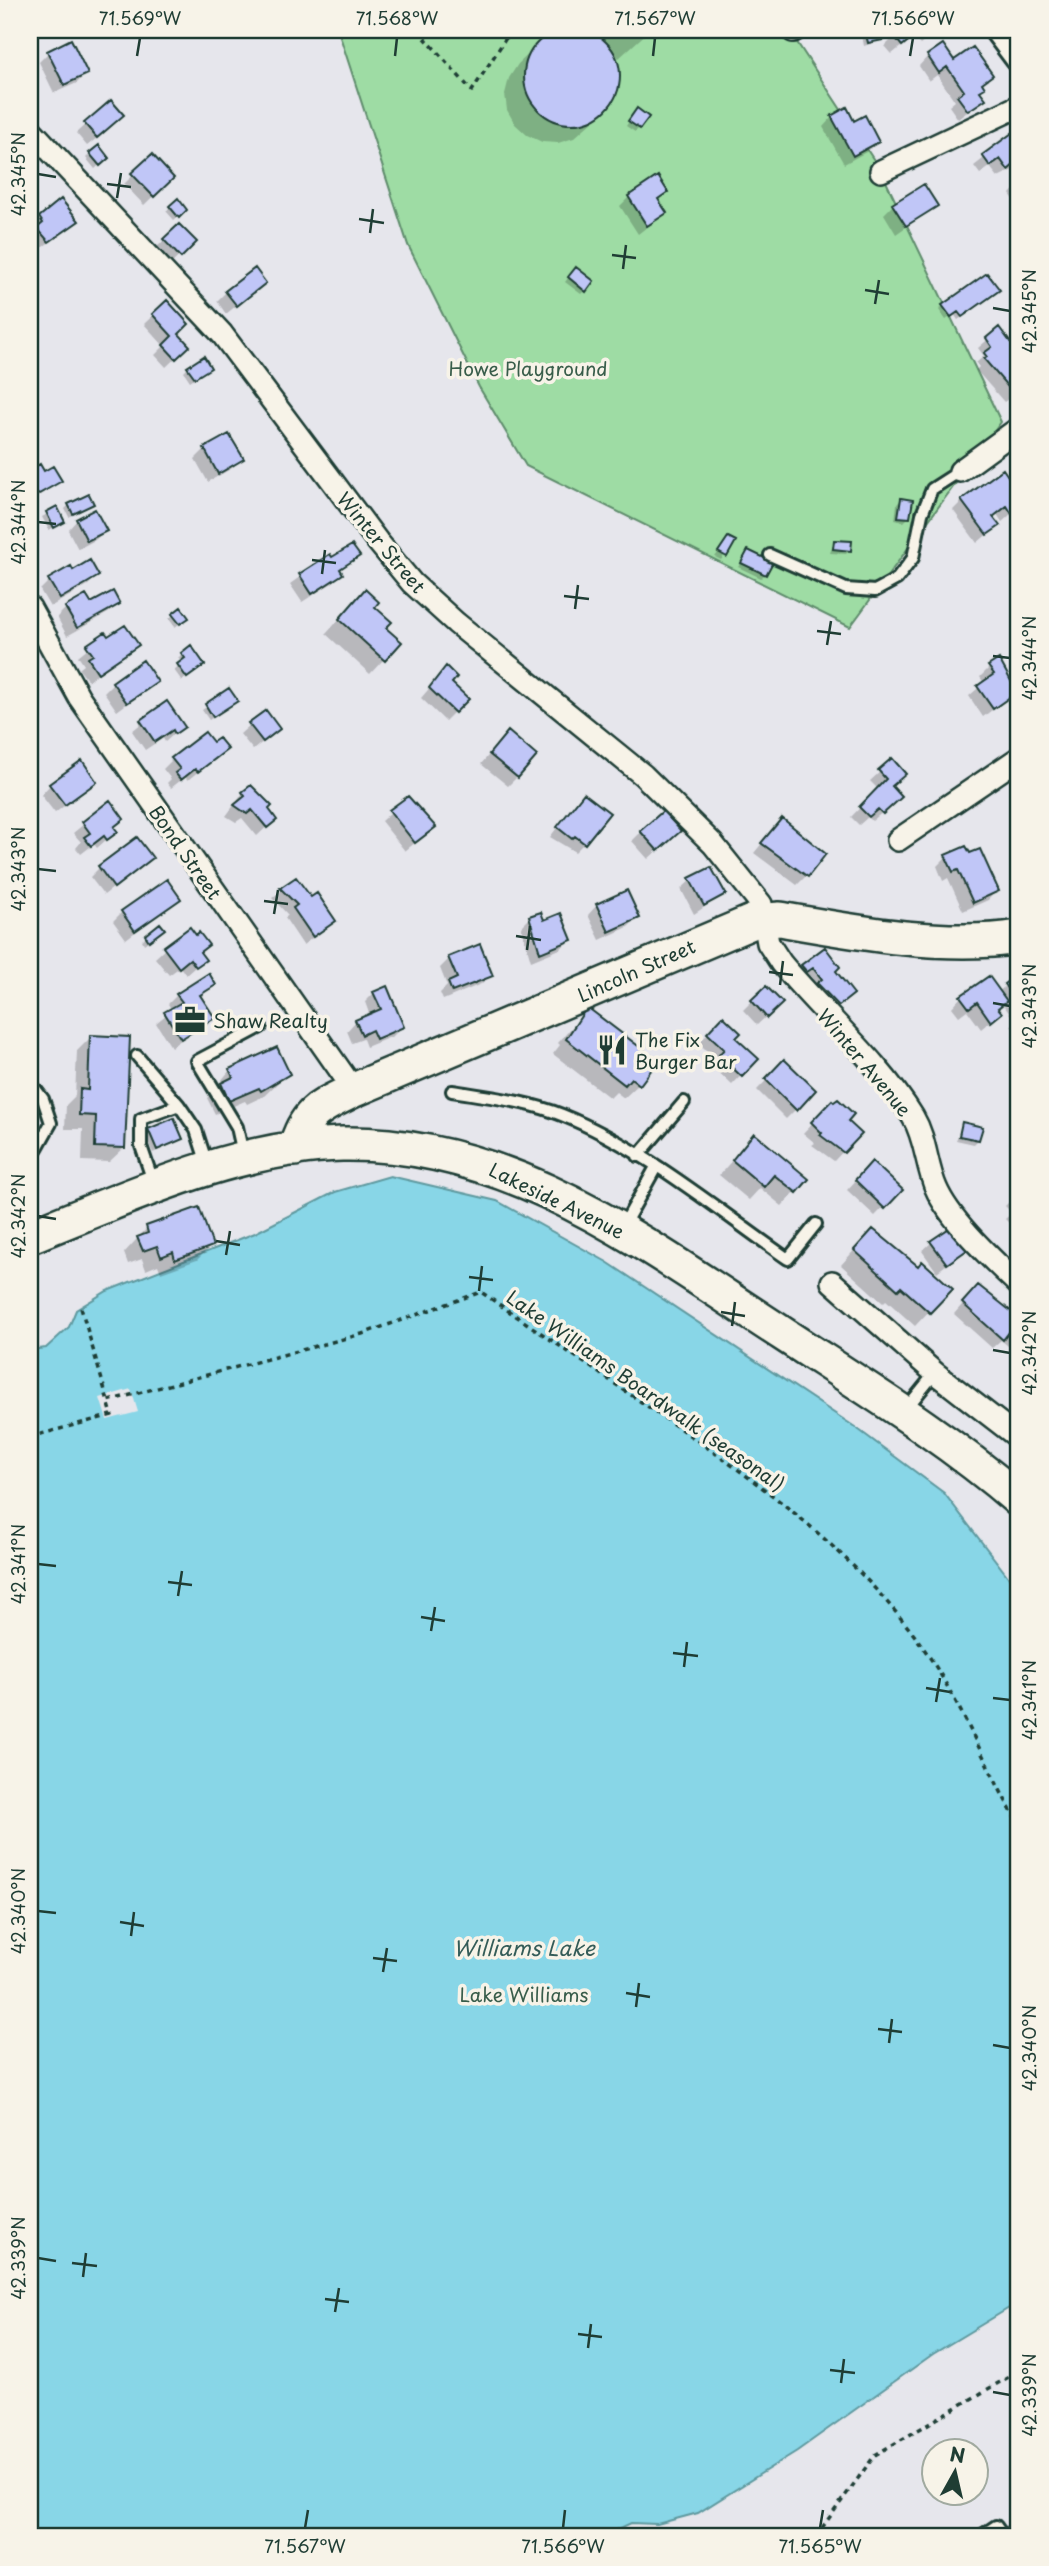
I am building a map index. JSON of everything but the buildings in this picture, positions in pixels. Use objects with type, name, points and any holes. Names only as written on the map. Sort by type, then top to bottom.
[{"type":"main road","name":"Lincoln Street","points":[[295,1149],[302,1125],[312,1112],[354,1090],[754,920],[940,942],[985,943],[1019,937]]},
{"type":"main road","name":"Lakeside Avenue","points":[[30,1236],[208,1169],[295,1149],[342,1144],[376,1146],[438,1152],[471,1160],[527,1181],[621,1229],[904,1413],[1019,1500]]},
{"type":"street","points":[[998,30],[1019,58]]},
{"type":"street","points":[[881,172],[1019,106]]},
{"type":"street","name":"Winter Street","points":[[30,129],[222,334],[378,542],[412,583],[456,623],[643,775],[713,844],[761,904],[766,920]]},
{"type":"street","points":[[960,471],[1019,428]]},
{"type":"street","name":"Bond Street","points":[[30,608],[79,697],[354,1090]]},
{"type":"street","points":[[898,840],[1019,758]]},
{"type":"street","name":"Winter Avenue","points":[[766,920],[768,943],[781,963],[914,1118],[925,1145],[936,1188],[951,1212],[1014,1280]]},
{"type":"street","points":[[832,1282],[935,1373],[1019,1438]]},
{"type":"lane","points":[[770,555],[846,589],[875,591],[897,579],[913,558],[922,514],[932,489],[960,471]]},
{"type":"lane","points":[[244,1160],[236,1127],[197,1061],[261,1027]]},
{"type":"lane","points":[[136,1056],[179,1105],[196,1130],[208,1169]]},
{"type":"lane","points":[[30,1082],[43,1099],[51,1123],[37,1148],[30,1153]]},
{"type":"lane","points":[[452,1091],[503,1098],[560,1115],[603,1135],[656,1167],[788,1259],[816,1224]]},
{"type":"lane","points":[[638,1156],[684,1102]]},
{"type":"lane","points":[[155,1187],[141,1146],[141,1119],[179,1105]]},
{"type":"lane","points":[[621,1229],[656,1167]]},
{"type":"lane","points":[[904,1413],[935,1373]]},
{"type":"lane","points":[[981,2536],[996,2526],[1003,2536]]},
{"type":"path","points":[[418,30],[472,91],[512,30]]},
{"type":"path","name":"Lake Williams Boardwalk (seasonal)","points":[[108,1401],[362,1334],[481,1292],[765,1487],[812,1525],[867,1579],[912,1633],[952,1693],[1019,1825]]},
{"type":"path","points":[[30,1437],[111,1415],[81,1308]]},
{"type":"path","points":[[816,2536],[876,2455],[1019,2371]]},
{"type":"green space","name":"Howe Playground","points":[[338,30],[789,30],[881,171],[1001,422],[850,627],[526,466],[479,387],[408,245]]},
{"type":"water","name":"Williams Lake","points":[[390,1176],[497,1201],[607,1262],[855,1427],[944,1493],[1019,1591],[1019,2302],[933,2354],[797,2451],[698,2513],[657,2524],[631,2523],[603,2536],[30,2536],[30,1350],[46,1348],[69,1327],[76,1310],[107,1291],[255,1233],[335,1192]]},
{"type":"pier","points":[[131,1389],[138,1412],[107,1420],[100,1398]]},
{"type":"place","name":"Shaw Realty","points":[[190,1020]]},
{"type":"place","name":"The Fix Burger Bar","points":[[612,1050]]},
{"type":"park label","name":"Lake Williams","points":[[524,1994]]}]
